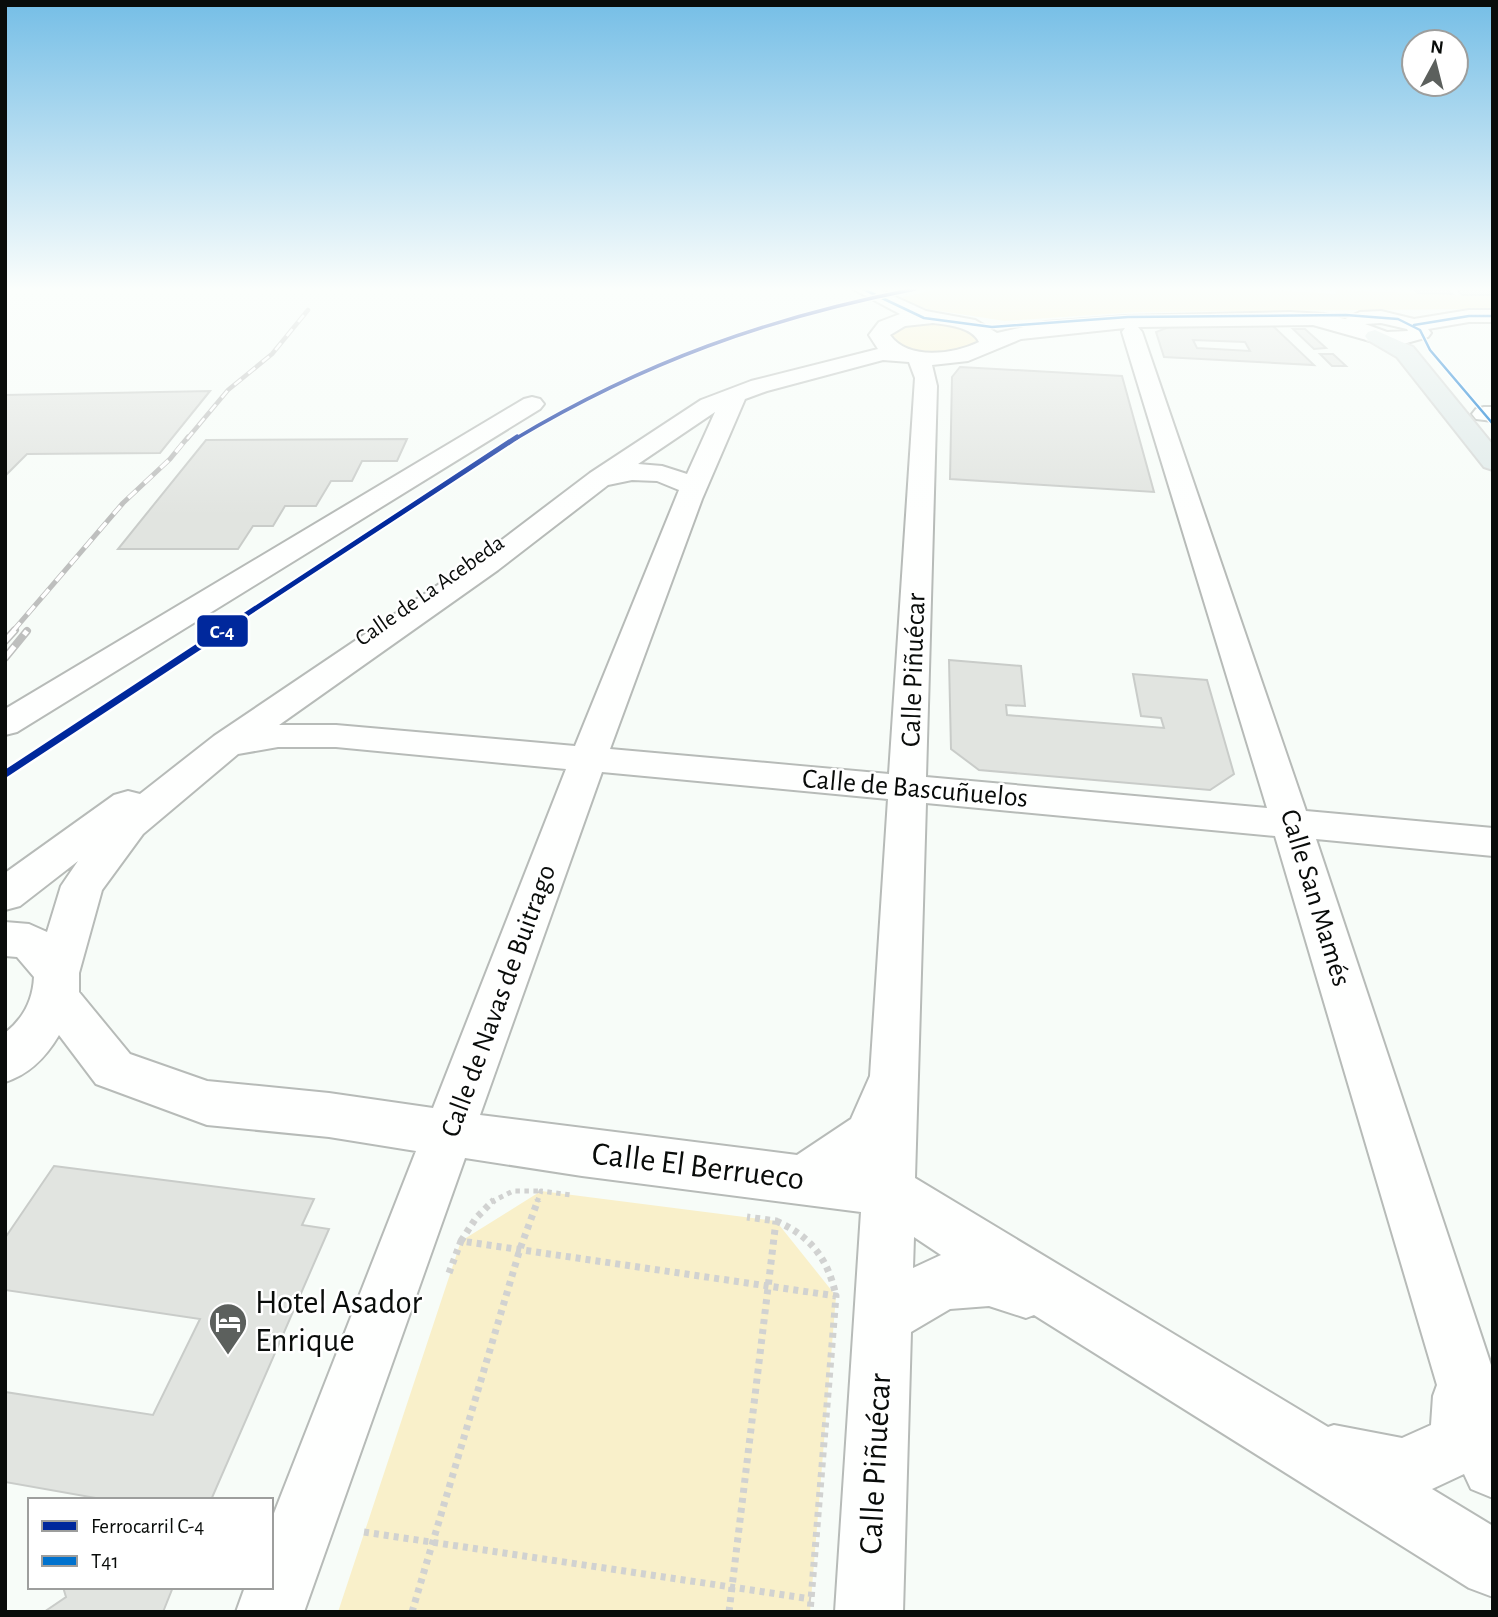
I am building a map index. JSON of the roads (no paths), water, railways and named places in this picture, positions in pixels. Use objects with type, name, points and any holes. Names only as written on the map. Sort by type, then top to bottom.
[{"type":"main road","points":[[1415,364],[1493,462]]},
{"type":"main road","points":[[1443,364],[1490,417]]},
{"type":"street","name":"Calle de La Acebeda","points":[[5,895],[162,779],[496,545],[670,418],[705,398],[825,364]]},
{"type":"street","name":"Calle de La Acebeda","points":[[5,1062],[32,1039],[56,985],[82,886],[129,824],[227,744],[488,564],[599,479],[709,404],[730,405],[849,364]]},
{"type":"street","name":"Calle Piñuécar","points":[[869,1612],[859,1306],[889,1191],[909,788],[904,364]]},
{"type":"street","name":"Calle San Mamés","points":[[1142,364],[1292,824],[1493,1467]]},
{"type":"street","points":[[5,724],[532,404]]},
{"type":"street","name":"Calle de Navas de Buitrago","points":[[270,1612],[451,1133],[588,759],[694,487],[730,405]]},
{"type":"street","points":[[599,479],[638,469],[668,473],[694,487]]},
{"type":"street","points":[[316,682],[307,700],[310,719],[336,736]]},
{"type":"street","name":"Calle de Bascuñuelos","points":[[227,744],[278,736],[336,736],[1493,842]]},
{"type":"street","name":"Calle El Berrueco","points":[[5,939],[29,941],[113,1069],[207,1103],[329,1115],[451,1133],[791,1201],[889,1191],[1493,1564]]},
{"type":"street","name":"Calle Piñuécar","points":[[791,1201],[870,1134],[893,1070]]},
{"type":"street","points":[[859,1306],[943,1282],[989,1278],[1065,1302]]},
{"type":"street","name":"Calle El Berrueco","points":[[1308,1451],[1403,1470],[1461,1443],[1465,1376]]},
{"type":"railway","points":[[187,439],[228,390],[259,364]]},
{"type":"railway","points":[[13,631],[123,503],[170,459],[188,437]]},
{"type":"railway","points":[[5,641],[15,630]]},
{"type":"railway","points":[[5,658],[27,631]]},
{"type":"rail line","name":"C-4","points":[[5,774],[475,464],[584,399],[656,364]]},
{"type":"place","name":"Hotel Asador Enrique","points":[[228,1356]]}]
